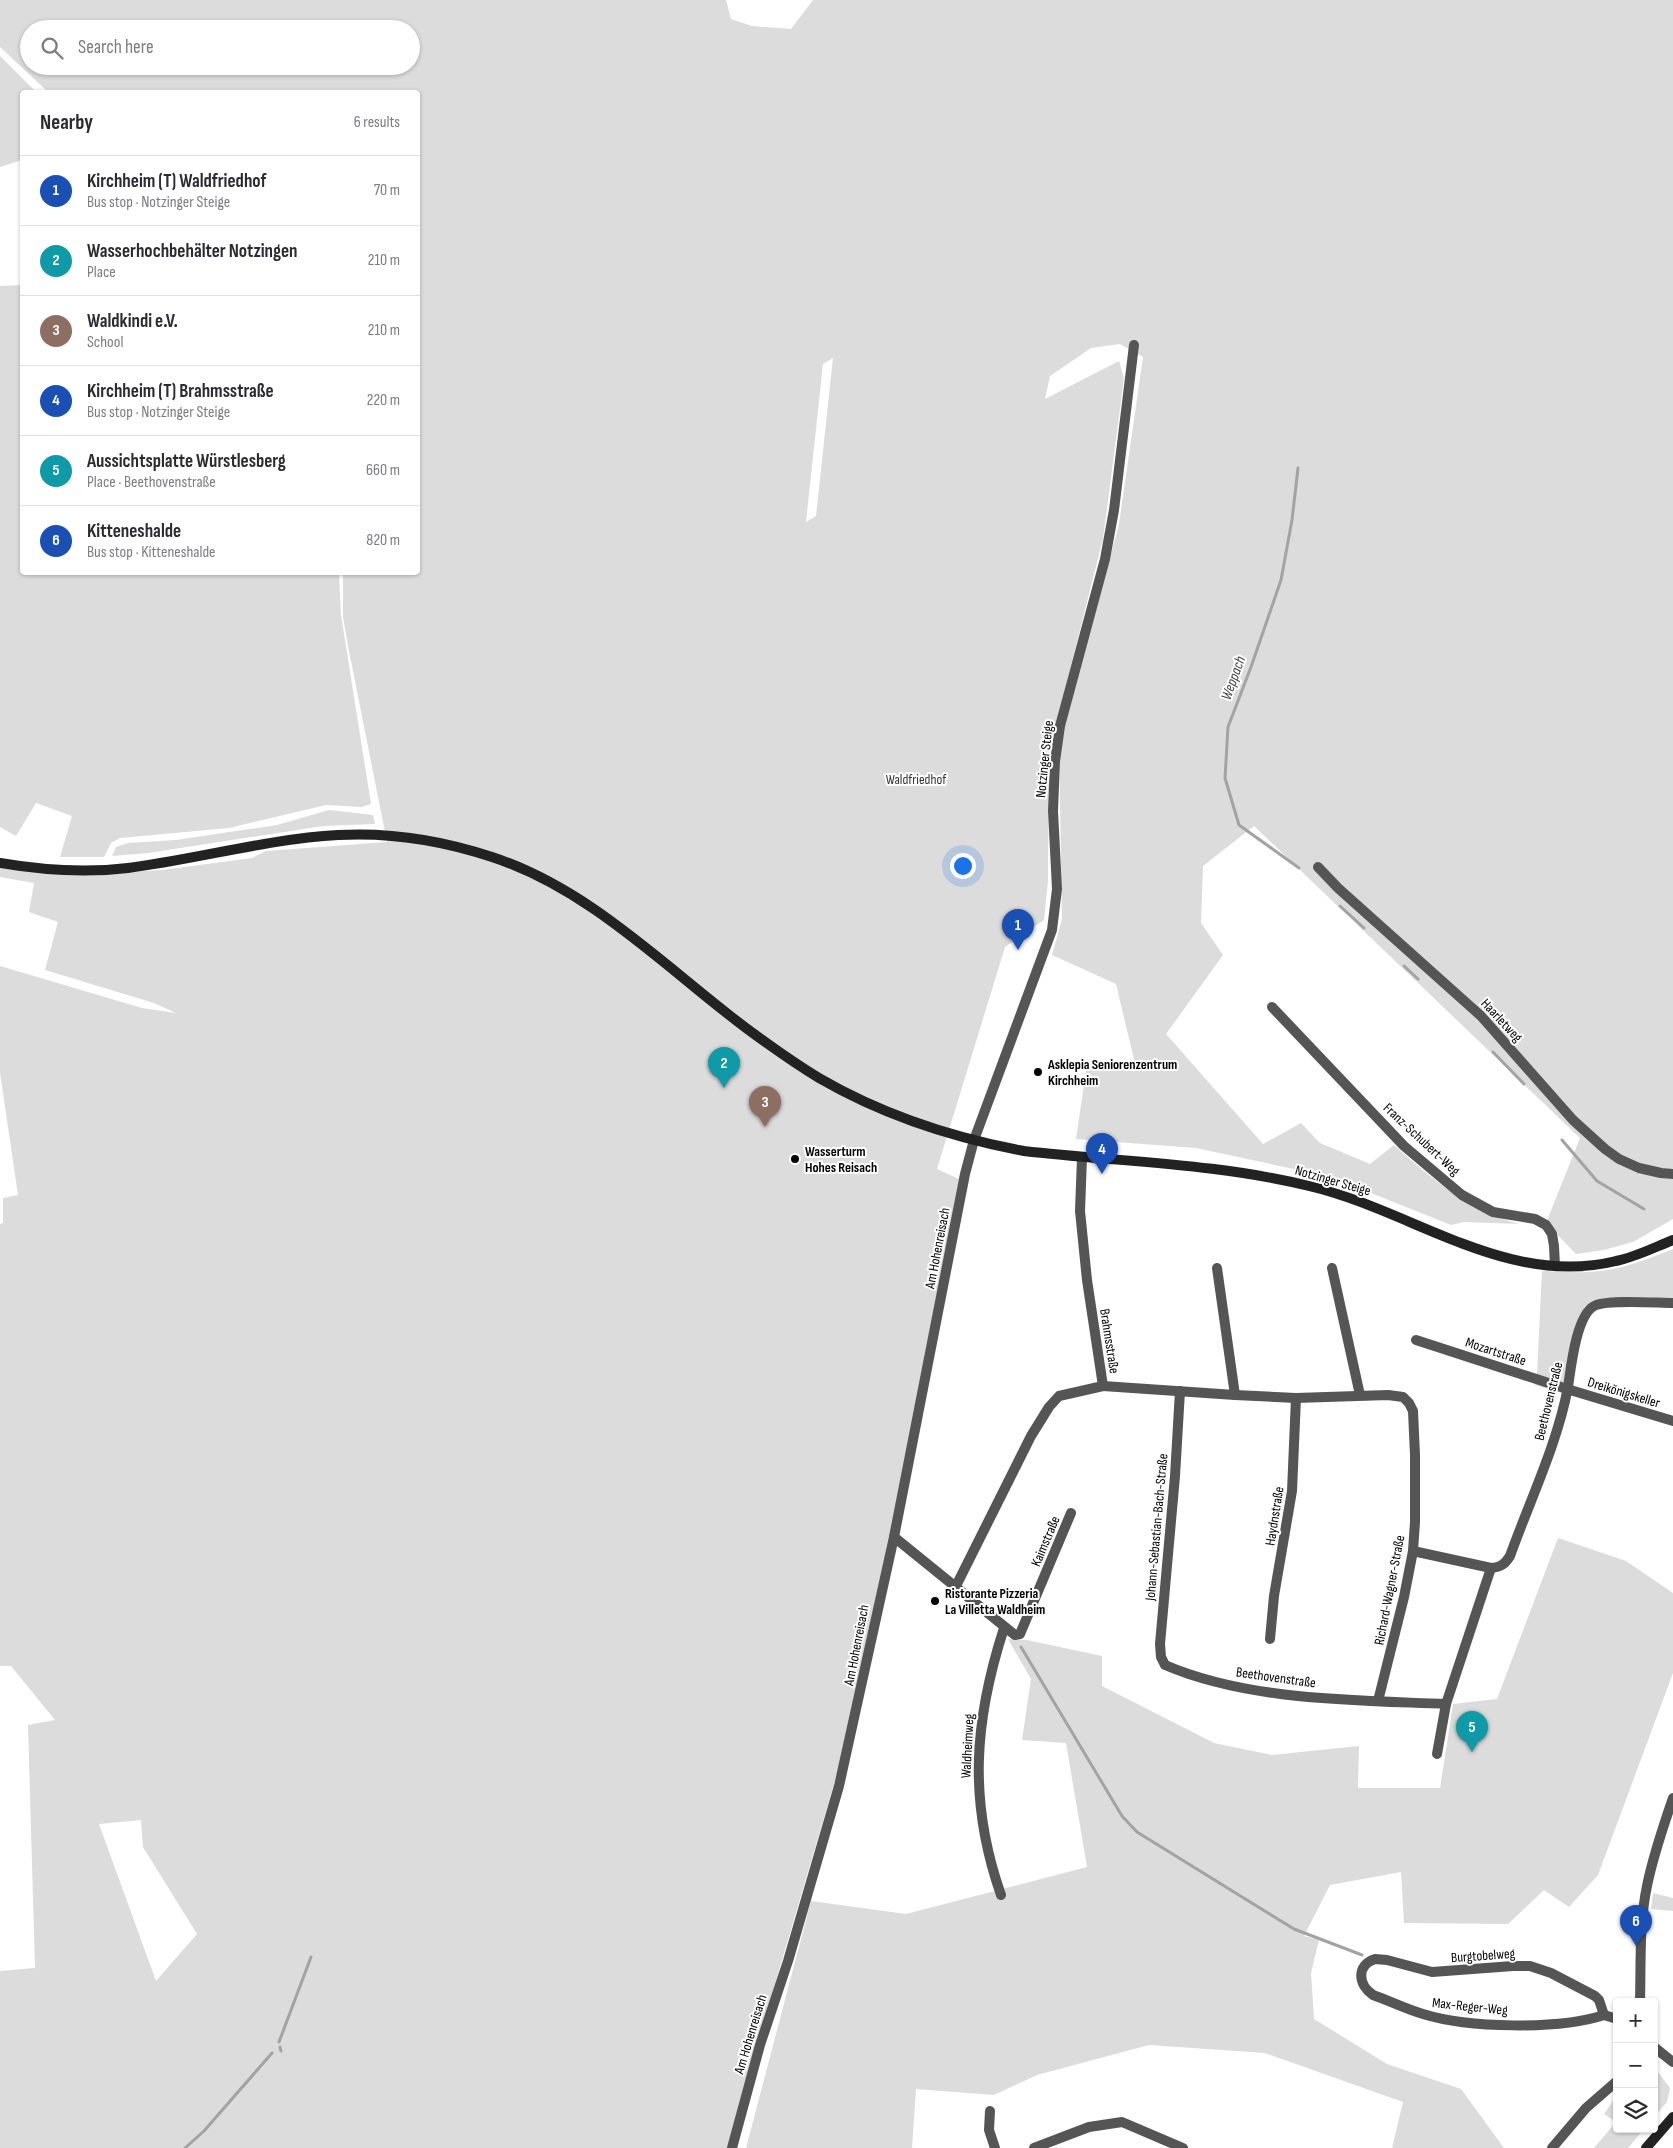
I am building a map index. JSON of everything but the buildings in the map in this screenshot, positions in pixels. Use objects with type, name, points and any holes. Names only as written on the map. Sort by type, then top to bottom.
[{"type":"main road","name":"Notzinger Steige","points":[[0,863],[66,870],[125,868],[282,841],[338,835],[421,838],[461,848],[521,868],[593,908],[777,1051],[818,1078],[885,1110],[974,1140],[1024,1151],[1228,1171],[1309,1186],[1376,1207],[1475,1249],[1530,1264],[1589,1266],[1617,1261],[1673,1240]]},
{"type":"main road","points":[[1646,2148],[1672,2119]]},
{"type":"street","name":"Notzinger Steige","points":[[974,1140],[1052,930],[1057,889],[1053,812],[1058,734],[1105,559],[1114,510],[1134,345]]},
{"type":"street","name":"Haarletweg","points":[[1318,867],[1338,888],[1481,1016],[1573,1120],[1605,1149],[1619,1159],[1639,1168],[1661,1174],[1673,1174]]},
{"type":"street","name":"Franz-Schubert-Weg","points":[[1272,1007],[1404,1146],[1462,1195],[1493,1212],[1535,1220],[1546,1225],[1552,1234],[1555,1266]]},
{"type":"street","name":"Am Hohenreisach","points":[[732,2148],[760,2045],[788,1961],[839,1786],[894,1538],[966,1170],[974,1140]]},
{"type":"street","name":"Brahmsstraße","points":[[954,1588],[1031,1436],[1049,1407],[1059,1396],[1103,1386],[1087,1280],[1080,1211],[1082,1158]]},
{"type":"street","points":[[1217,1268],[1235,1395]]},
{"type":"street","points":[[1103,1386],[1296,1398],[1360,1395],[1332,1268]]},
{"type":"street","name":"Beethovenstraße","points":[[1491,1568],[1498,1568],[1510,1556],[1554,1440],[1582,1320],[1594,1306],[1625,1302],[1673,1303]]},
{"type":"street","name":"Mozartstraße","points":[[1416,1340],[1567,1389]]},
{"type":"street","name":"Dreikönigskeller","points":[[1567,1389],[1673,1421]]},
{"type":"street","name":"Johann-Sebastian-Bach-Straße","points":[[1165,1664],[1161,1657],[1160,1644],[1176,1476],[1180,1391]]},
{"type":"street","name":"Richard-Wagner-Straße","points":[[1360,1395],[1403,1397],[1413,1411],[1415,1455],[1413,1551],[1404,1597],[1378,1701]]},
{"type":"street","name":"Haydnstraße","points":[[1270,1639],[1274,1596],[1292,1491],[1296,1398]]},
{"type":"street","name":"Kaimstraße","points":[[1004,1628],[1015,1635],[1020,1634],[1071,1513]]},
{"type":"street","points":[[894,1538],[940,1573],[954,1588],[1004,1628]]},
{"type":"street","points":[[1413,1551],[1491,1568],[1446,1704],[1437,1754]]},
{"type":"street","name":"Waldheimweg","points":[[1002,1895],[986,1842],[980,1804],[977,1761],[986,1695],[1004,1628]]},
{"type":"street","name":"Beethovenstraße","points":[[1165,1664],[1199,1677],[1268,1691],[1378,1701],[1446,1704]]},
{"type":"street","points":[[1640,1998],[1642,1925],[1647,1888],[1660,1834],[1673,1798]]},
{"type":"street","name":"Burgtobelweg","points":[[1365,1964],[1376,1959],[1387,1960],[1432,1972],[1513,1966],[1536,1967],[1595,1996],[1599,2000],[1604,2015]]},
{"type":"street","name":"Max-Reger-Weg","points":[[1365,1964],[1360,1979],[1366,1991],[1424,2014],[1456,2020],[1496,2024],[1571,2022],[1604,2015]]},
{"type":"street","points":[[1604,2015],[1613,2018]]},
{"type":"street","points":[[1658,2050],[1673,2062]]},
{"type":"street","points":[[1552,2148],[1586,2108],[1613,2084]]},
{"type":"street","points":[[990,2112],[989,2130],[995,2148]]},
{"type":"street","points":[[1034,2148],[1089,2127],[1117,2122],[1139,2128],[1183,2148]]},
{"type":"green space","name":"Waldfriedhof","points":[[0,0],[726,0],[731,19],[752,26],[791,29],[813,0],[1673,0],[1673,1219],[1633,1242],[1604,1250],[1576,1254],[1546,1223],[1580,1138],[1254,826],[1203,866],[1201,923],[1223,955],[1166,1034],[1263,1144],[1301,1123],[1320,1143],[1370,1164],[1394,1145],[1437,1181],[1467,1202],[1484,1211],[1519,1224],[1464,1222],[1451,1225],[1331,1177],[1196,1148],[1076,1139],[1087,1064],[1136,1068],[1116,984],[1052,955],[1062,919],[1059,747],[1119,524],[1143,357],[1120,344],[1091,348],[1050,376],[1045,399],[1119,361],[1124,378],[1103,539],[1049,752],[1048,881],[1044,920],[1005,947],[937,1169],[959,1179],[859,1699],[728,2148],[0,2148],[0,1971],[35,1968],[28,1725],[55,1720],[11,1666],[0,1666],[0,1224],[3,1223],[3,1198],[18,1195],[0,1073],[0,966],[142,1008],[176,1013],[154,1003],[45,970],[58,922],[29,912],[34,883],[0,877],[0,868],[71,875],[162,870],[252,858],[266,851],[387,842],[343,617],[343,575],[420,575],[420,90],[46,90],[30,75],[420,75],[420,20],[20,20],[20,66],[0,47]],"holes":[[[833,358],[816,516],[806,522],[823,364]],[[141,1820],[143,1847],[197,1934],[156,1981],[99,1824]]]},
{"type":"green space","points":[[0,56],[34,90],[20,90],[20,161],[0,167]]},
{"type":"green space","points":[[20,285],[20,575],[339,575],[341,615],[371,804],[362,807],[326,805],[229,828],[120,838],[111,843],[104,857],[60,857],[72,816],[36,803],[16,836],[0,827],[0,286]]},
{"type":"green space","points":[[329,810],[373,815],[375,824],[323,826],[148,853],[112,856],[116,847],[128,843],[176,840],[277,825]]},
{"type":"green space","points":[[1673,1249],[1673,1301],[1592,1301],[1579,1316],[1563,1393],[1535,1385],[1542,1271],[1582,1272],[1610,1270],[1642,1261]]},
{"type":"green space","points":[[1558,1538],[1626,1561],[1673,1593],[1673,1673],[1598,1875],[1569,1907],[1544,1890],[1508,1924],[1404,1923],[1401,1872],[1330,1885],[1304,1936],[1319,1940],[1311,1973],[1314,2019],[1387,2064],[1461,2089],[1504,2148],[1392,2148],[1403,2102],[1265,2053],[1149,2045],[1037,2075],[994,2095],[916,2089],[912,2148],[746,2148],[811,1901],[906,1914],[1087,1867],[1066,1743],[1022,1740],[1031,1679],[1008,1639],[1027,1640],[1102,1656],[1102,1686],[1214,1743],[1272,1755],[1359,1746],[1358,1788],[1440,1788],[1453,1704],[1497,1699]]},
{"type":"green space","points":[[1653,1893],[1673,1898],[1673,1911],[1651,1909]]},
{"type":"green space","points":[[1658,2072],[1670,2088],[1667,2102],[1658,2112]]},
{"type":"green space","points":[[1613,2101],[1613,2120],[1604,2114]]},
{"type":"green space","points":[[1613,2126],[1613,2133],[1641,2133],[1628,2148],[1594,2148]]},
{"type":"waterway","name":"Weppach","points":[[1298,468],[1292,520],[1281,580],[1228,727],[1225,778],[1239,825],[1299,868]]},
{"type":"waterway","name":"Weppach","points":[[1340,906],[1364,928]]},
{"type":"waterway","name":"Weppach","points":[[1404,966],[1418,979]]},
{"type":"waterway","name":"Weppach","points":[[1493,1052],[1524,1084]]},
{"type":"waterway","name":"Weppach","points":[[1562,1140],[1597,1181],[1644,1209]]},
{"type":"waterway","points":[[1021,1647],[1122,1816],[1137,1832],[1294,1929],[1362,1955]]},
{"type":"waterway","points":[[279,2042],[311,1957]]},
{"type":"waterway","points":[[280,2047],[281,2051]]},
{"type":"waterway","points":[[185,2148],[204,2131],[272,2053]]},
{"type":"place","name":"Kirchheim (T) Waldfriedhof","points":[[1018,950]]},
{"type":"place","name":"Asklepia Seniorenzentrum Kirchheim","points":[[1038,1072]]},
{"type":"place","name":"Wasserhochbehälter Notzingen","points":[[724,1088]]},
{"type":"place","name":"Waldkindi e.V.","points":[[765,1127]]},
{"type":"place","name":"Wasserturm Hohes Reisach","points":[[795,1159]]},
{"type":"place","name":"Kirchheim (T) Brahmsstraße","points":[[1102,1174]]},
{"type":"place","name":"Ristorante Pizzeria La Villetta Waldheim","points":[[935,1601]]},
{"type":"place","name":"Aussichtsplatte Würstlesberg","points":[[1472,1752]]},
{"type":"place","name":"Kitteneshalde","points":[[1636,1946]]}]
